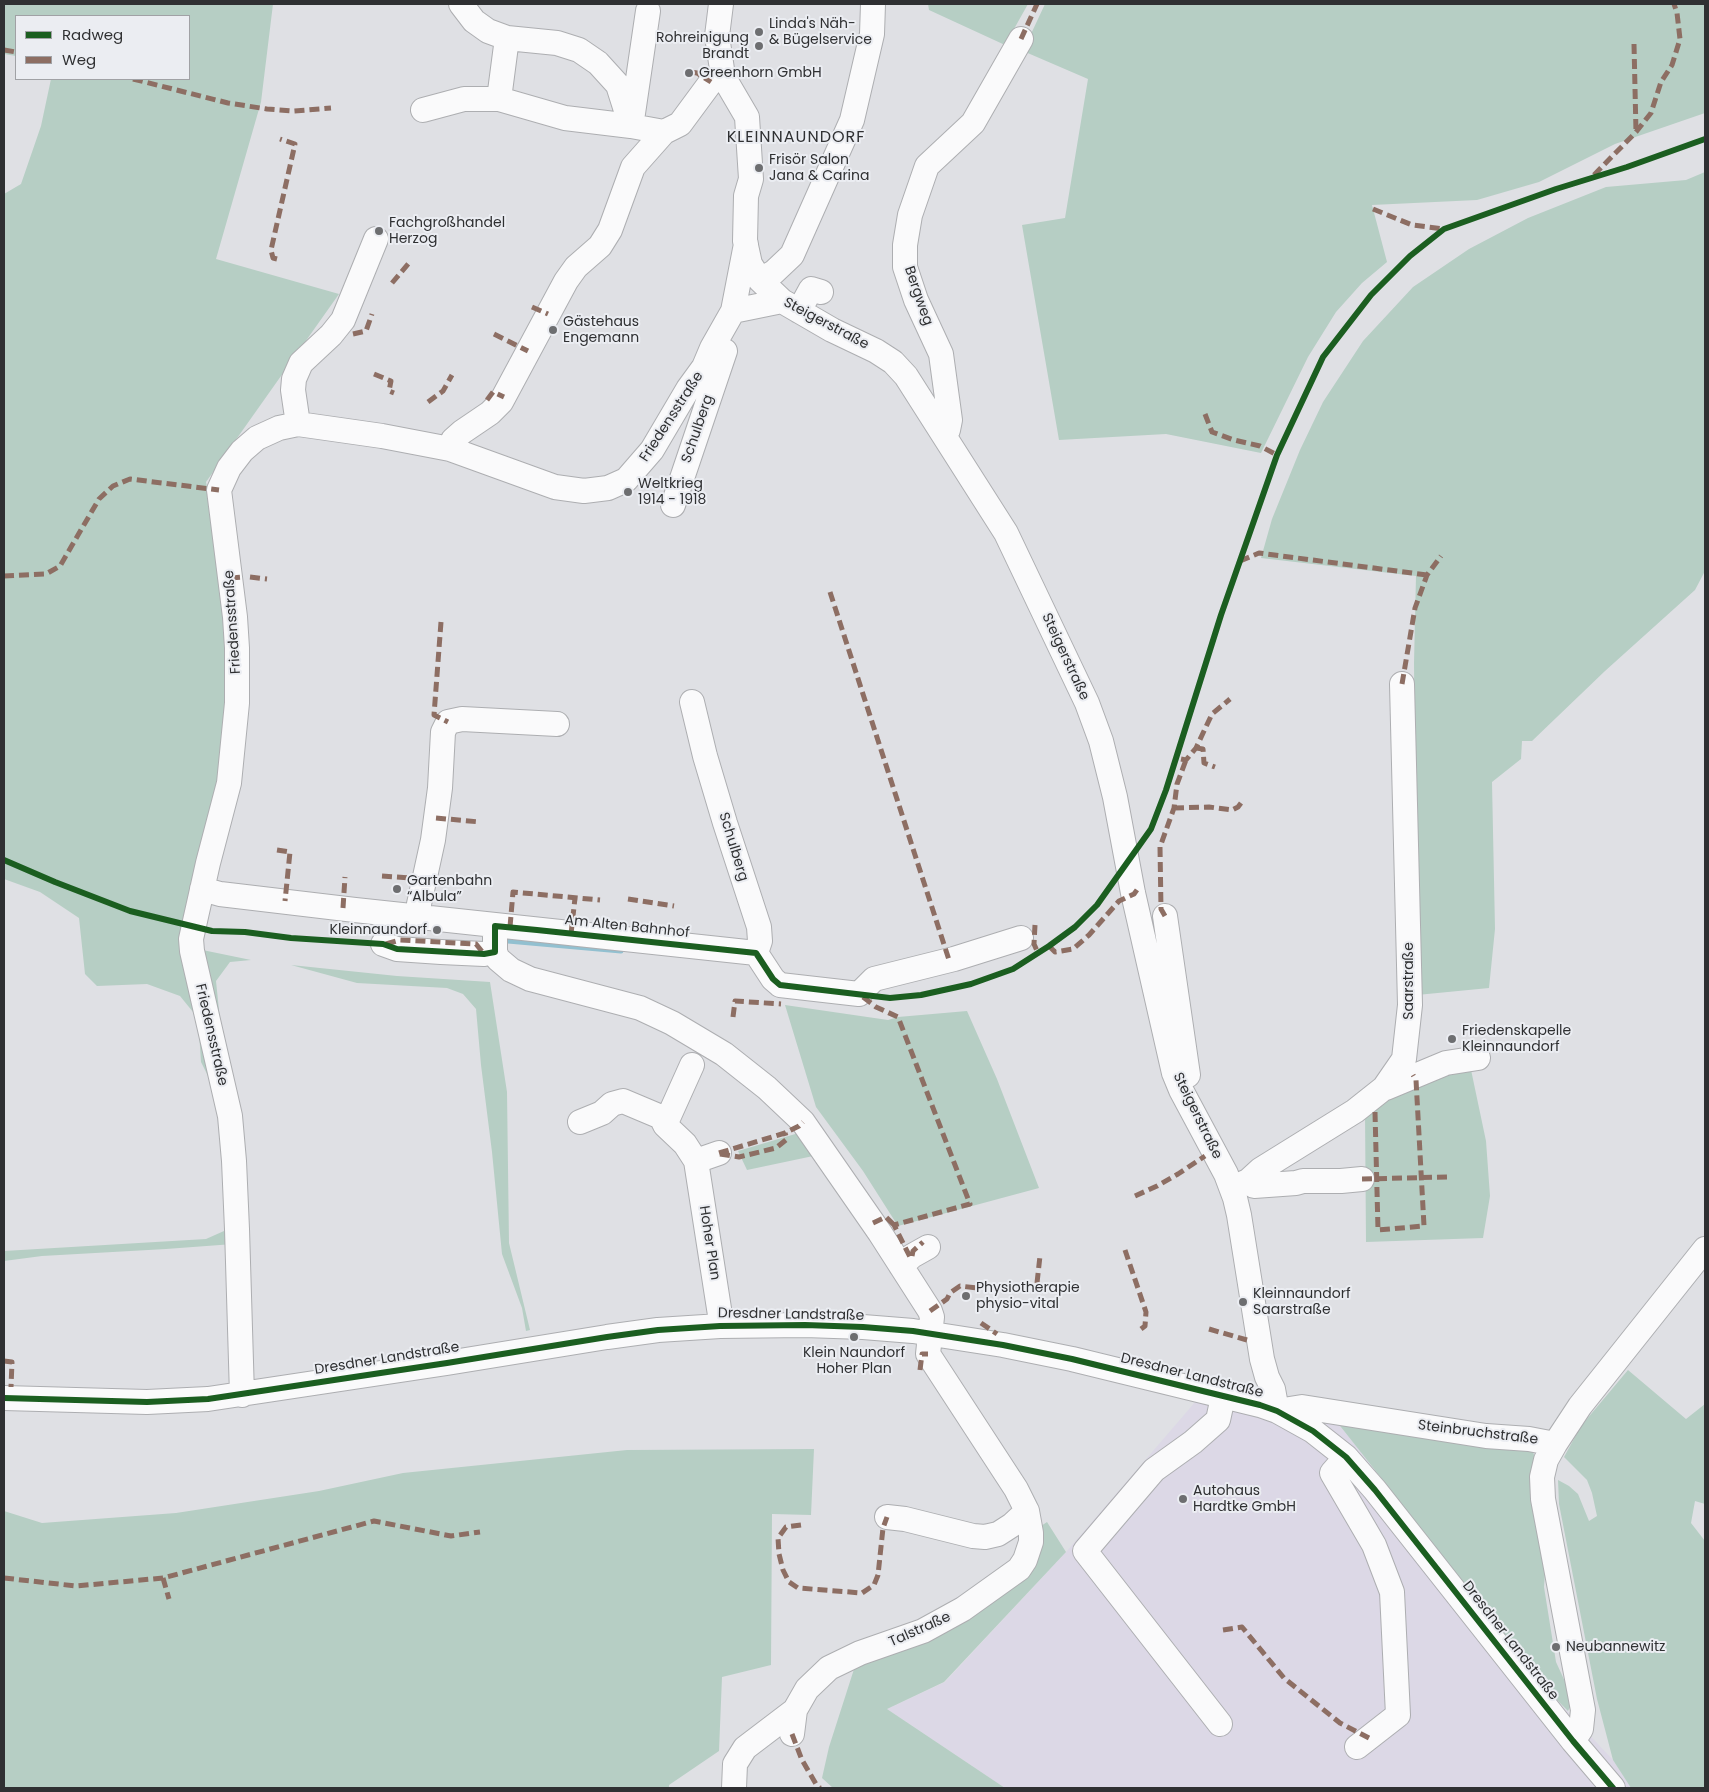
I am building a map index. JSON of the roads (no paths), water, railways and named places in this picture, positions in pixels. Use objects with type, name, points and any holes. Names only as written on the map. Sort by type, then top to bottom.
[{"type":"street","points":[[461,4],[474,21],[488,31],[507,38],[557,43],[579,50],[598,63],[618,84],[632,126]]},
{"type":"street","name":"Steigerstraße","points":[[721,4],[717,36],[724,76],[747,117],[751,179],[746,196],[746,244],[750,264],[760,280],[790,306],[876,351],[893,362],[915,389],[1006,533],[1087,703],[1101,742],[1114,797],[1174,1073],[1181,1090],[1226,1174],[1240,1185],[1239,1216],[1262,1360],[1267,1378],[1273,1389],[1277,1411]]},
{"type":"street","points":[[760,280],[774,272],[792,255],[843,143],[852,120],[872,34],[873,4]]},
{"type":"street","points":[[450,449],[453,440],[490,413],[501,402],[566,281],[576,268],[600,246],[610,230],[633,167],[632,126],[648,11]]},
{"type":"street","points":[[499,99],[507,38]]},
{"type":"street","name":"Bergweg","points":[[943,432],[948,430],[950,420],[941,354],[916,300],[905,267],[905,245],[910,215],[927,166],[972,122],[1021,39]]},
{"type":"street","points":[[633,167],[664,132],[680,124],[711,82],[724,76]]},
{"type":"street","points":[[423,110],[464,99],[499,99],[565,118],[664,132]]},
{"type":"street","points":[[298,424],[293,390],[294,379],[301,363],[331,335],[343,320],[376,238]]},
{"type":"street","name":"Friedensstraße","points":[[242,1395],[237,1219],[230,1116],[191,945],[192,932],[202,889],[229,783],[237,703],[235,617],[219,490],[229,468],[242,451],[257,438],[279,428],[298,424],[382,436],[450,449],[555,487],[584,492],[608,488],[626,480],[652,450],[704,367],[712,348],[730,318],[746,244]]},
{"type":"street","points":[[730,318],[790,306],[811,289],[820,292]]},
{"type":"street","name":"Schulberg","points":[[673,505],[724,354],[730,318]]},
{"type":"street","name":"Saarstraße","points":[[1240,1185],[1260,1170],[1355,1111],[1384,1088],[1404,1059],[1410,1004],[1402,684]]},
{"type":"street","name":"Schulberg","points":[[692,702],[705,756],[759,927],[760,941],[756,953]]},
{"type":"street","points":[[419,917],[419,904],[433,840],[440,788],[443,732],[448,722],[462,719],[557,724]]},
{"type":"street","name":"Am Alten Bahnhof","points":[[202,889],[220,894],[495,926],[756,953]]},
{"type":"street","points":[[1165,916],[1190,1085],[1181,1090]]},
{"type":"street","points":[[495,926],[495,952],[498,959],[511,970],[530,979],[640,1008],[724,1054],[767,1088],[803,1122],[917,1257],[931,1325]]},
{"type":"street","points":[[756,953],[780,993],[859,994],[874,979],[954,959],[1021,938]]},
{"type":"street","points":[[382,944],[397,949],[484,954],[495,952]]},
{"type":"street","points":[[1384,1088],[1446,1063],[1478,1058]]},
{"type":"street","points":[[665,1125],[692,1065]]},
{"type":"street","name":"Hoher Plan","points":[[580,1122],[602,1113],[612,1104],[623,1101],[661,1117],[665,1125],[685,1144],[696,1161],[720,1315],[720,1326]]},
{"type":"street","points":[[696,1161],[719,1154]]},
{"type":"street","points":[[1240,1185],[1296,1184],[1303,1181],[1341,1181],[1362,1178]]},
{"type":"street","name":"Steinbruchstraße","points":[[1277,1411],[1302,1407],[1486,1436],[1530,1439],[1555,1444],[1580,1406],[1705,1249]]},
{"type":"street","name":"Dresdner Landstraße","points":[[4,1398],[147,1402],[208,1399],[447,1363],[589,1339],[658,1330],[720,1326],[854,1327],[931,1325],[1003,1345],[1072,1359],[1277,1411],[1313,1431],[1346,1457],[1375,1490],[1573,1741],[1613,1788]]},
{"type":"street","name":"Talstraße","points":[[792,1734],[795,1710],[807,1688],[829,1668],[860,1653],[923,1631],[963,1609],[1019,1569],[1030,1545],[1031,1533],[1027,1511],[1016,1489],[928,1354],[931,1325]]},
{"type":"street","name":"Dresdner Landstraße","points":[[1220,1724],[1085,1551],[1154,1470],[1193,1442],[1218,1420],[1223,1396]]},
{"type":"street","points":[[1555,1444],[1546,1460],[1542,1477],[1543,1498],[1583,1710],[1580,1729],[1573,1741]]},
{"type":"street","points":[[1346,1457],[1332,1473],[1374,1545],[1392,1592],[1398,1715],[1357,1747]]},
{"type":"street","points":[[887,1517],[905,1519],[984,1537],[998,1534],[1012,1525],[1027,1511]]},
{"type":"street","points":[[734,1788],[735,1764],[745,1748],[795,1710]]},
{"type":"waterway","points":[[508,941],[621,951]]},
{"type":"place","name":"Linda's Näh- & Bügelservice","points":[[759,32]]},
{"type":"place","name":"Rohreinigung Brandt","points":[[759,46]]},
{"type":"place","name":"Greenhorn GmbH","points":[[689,73]]},
{"type":"place","name":"Frisör Salon Jana & Carina","points":[[759,168]]},
{"type":"place","name":"Fachgroßhandel Herzog","points":[[379,231]]},
{"type":"place","name":"Gästehaus Engemann","points":[[553,330]]},
{"type":"place","name":"Weltkrieg 1914 - 1918","points":[[628,492]]},
{"type":"place","name":"Gartenbahn “Albula”","points":[[397,889]]},
{"type":"place","name":"Kleinnaundorf","points":[[437,930]]},
{"type":"place","name":"Friedenskapelle Kleinnaundorf","points":[[1452,1039]]},
{"type":"place","name":"Physiotherapie physio-vital","points":[[966,1296]]},
{"type":"place","name":"Kleinnaundorf Saarstraße","points":[[1243,1302]]},
{"type":"place","name":"Klein Naundorf Hoher Plan","points":[[854,1337]]},
{"type":"place","name":"Autohaus Hardtke GmbH","points":[[1183,1499]]},
{"type":"place","name":"Neubannewitz","points":[[1556,1647]]},
{"type":"district","name":"KLEINNAUNDORF","points":[[796,138]]}]
